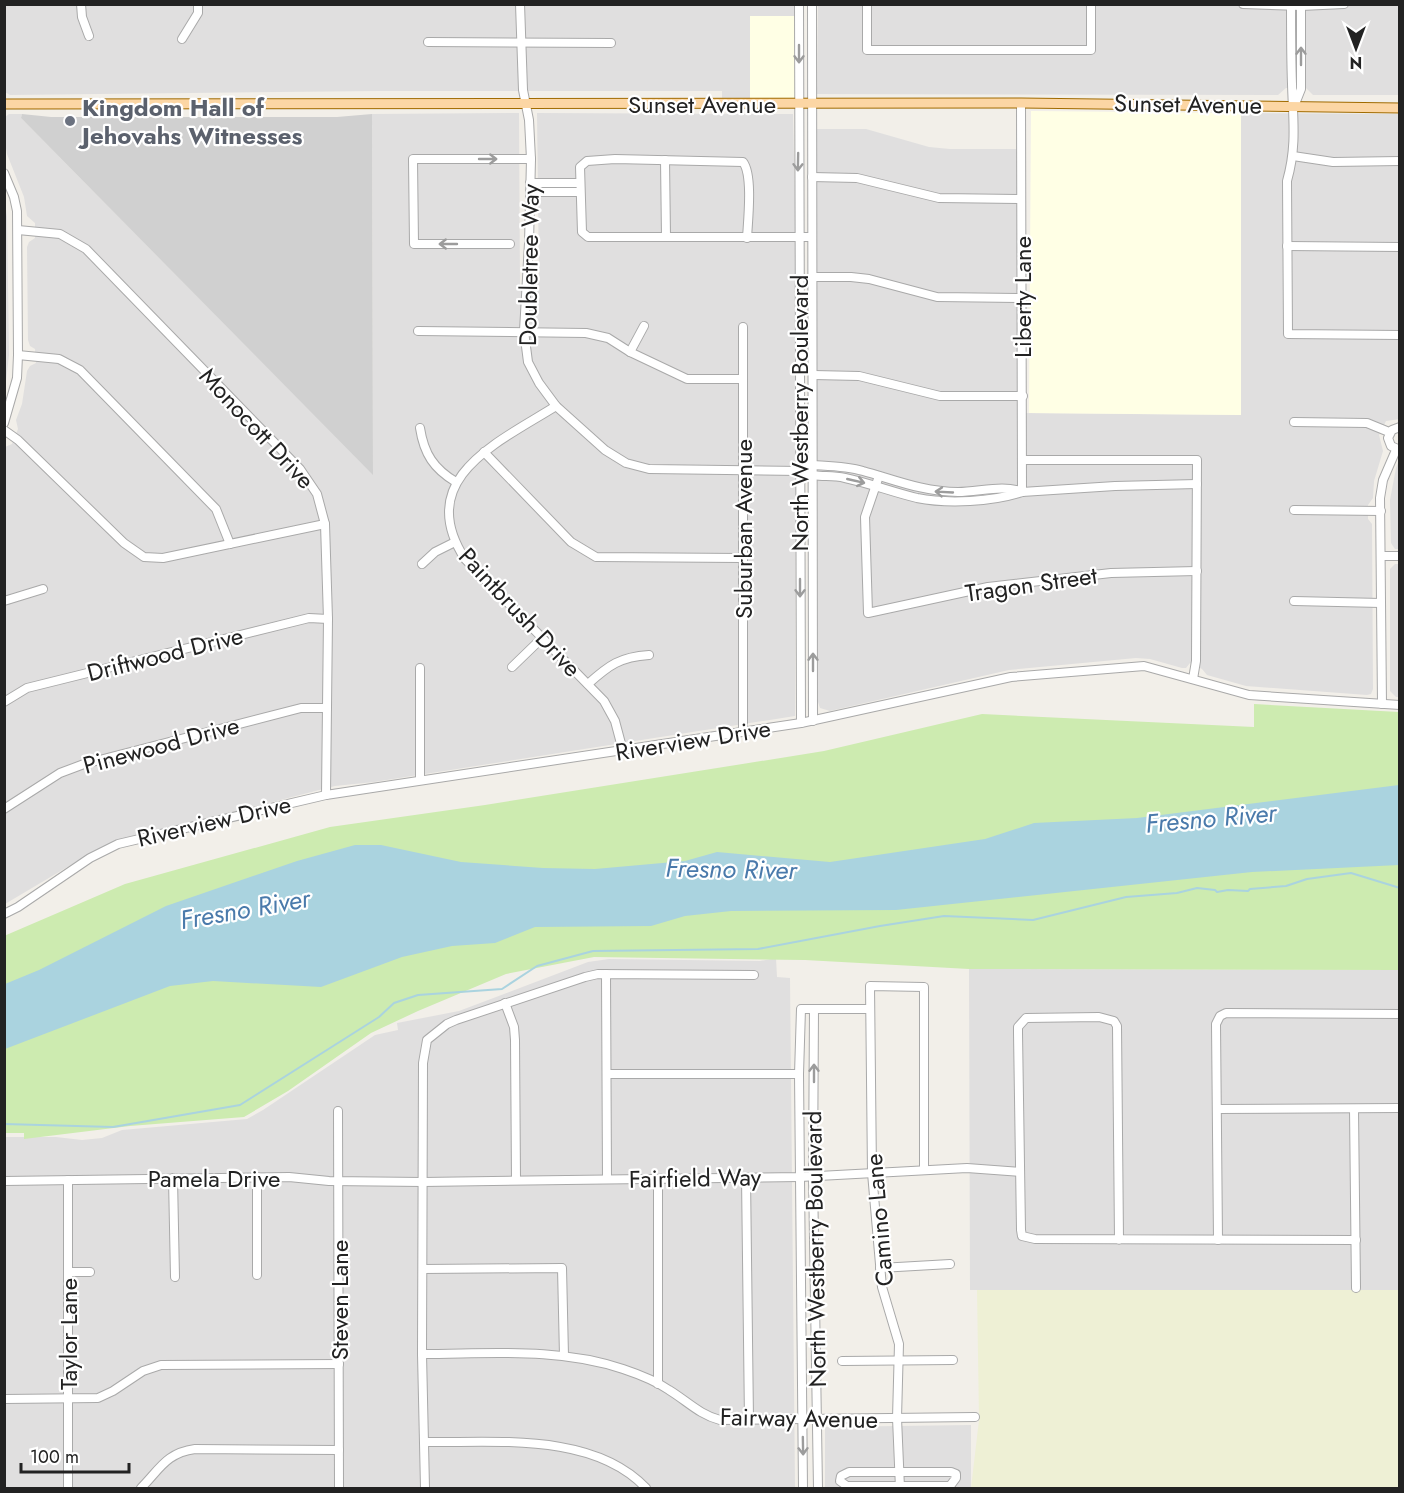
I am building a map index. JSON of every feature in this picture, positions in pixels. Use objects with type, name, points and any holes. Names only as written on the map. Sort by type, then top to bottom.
[{"type":"main road","name":"Sunset Avenue","points":[[4,104],[1021,103],[1400,108]]},
{"type":"street","points":[[81,4],[82,17],[89,36]]},
{"type":"street","points":[[182,39],[198,13],[198,4]]},
{"type":"street","name":"Doubletree Way","points":[[520,4],[523,90],[527,104],[531,159],[530,243],[524,331],[528,362],[539,383],[556,406],[606,450],[626,464],[649,469],[800,471],[813,476],[842,477],[916,498],[937,501],[976,500],[1022,492],[1197,484]]},
{"type":"street","name":"North Westberry Boulevard","points":[[798,4],[801,723]]},
{"type":"street","name":"North Westberry Boulevard","points":[[812,4],[813,721]]},
{"type":"street","points":[[867,4],[867,50],[1091,50],[1090,4]]},
{"type":"street","points":[[1243,4],[1344,4]]},
{"type":"street","points":[[1291,5],[1294,106],[1293,156],[1287,181],[1288,334],[1400,335]]},
{"type":"street","points":[[1294,106],[1302,89],[1301,5]]},
{"type":"street","points":[[428,42],[611,43]]},
{"type":"street","name":"Liberty Lane","points":[[1021,103],[1024,459],[1022,492]]},
{"type":"street","points":[[1293,156],[1333,162],[1400,161]]},
{"type":"street","points":[[509,244],[414,244],[413,159],[531,159]]},
{"type":"street","points":[[747,238],[748,179],[747,167],[743,162],[737,160],[615,159],[587,161],[580,167],[584,236],[592,238],[747,238],[812,237]]},
{"type":"street","points":[[665,160],[666,237]]},
{"type":"street","points":[[4,173],[14,197],[18,230],[18,355],[12,400],[4,423]]},
{"type":"street","points":[[812,177],[858,178],[939,198],[1021,199]]},
{"type":"street","points":[[530,188],[580,183]]},
{"type":"street","points":[[530,188],[580,192]]},
{"type":"street","name":"Monocott Drive","points":[[18,230],[60,234],[86,249],[300,469],[317,494],[325,524],[328,619],[326,795]]},
{"type":"street","points":[[1287,246],[1400,247]]},
{"type":"street","points":[[812,277],[869,279],[937,297],[1022,297]]},
{"type":"street","points":[[630,352],[644,326]]},
{"type":"street","name":"Suburban Avenue","points":[[743,327],[743,732]]},
{"type":"street","points":[[418,331],[586,333],[608,338],[630,352],[687,379],[743,379]]},
{"type":"street","points":[[18,355],[59,359],[80,370],[216,508],[230,543]]},
{"type":"street","points":[[814,375],[859,376],[940,396],[1023,396]]},
{"type":"street","name":"Paintbrush Drive","points":[[556,406],[484,452],[468,466],[456,482],[450,502],[449,516],[455,542],[465,559],[604,701],[615,721],[622,751]]},
{"type":"street","points":[[1294,422],[1367,423],[1389,432]]},
{"type":"street","points":[[1389,432],[1400,427]]},
{"type":"street","points":[[420,428],[425,451],[430,460],[438,470],[456,482]]},
{"type":"street","points":[[4,430],[18,440],[124,543],[144,557],[163,558],[325,524]]},
{"type":"street","points":[[1382,704],[1381,511],[1383,480],[1398,450],[1389,444],[1389,432]]},
{"type":"street","points":[[484,452],[571,542],[596,557],[742,558]]},
{"type":"street","points":[[1024,459],[1197,460],[1196,661],[1193,679]]},
{"type":"street","name":"Doubletree Way","points":[[800,471],[813,465],[843,466],[919,489],[938,492],[975,492],[1012,488],[1022,492]]},
{"type":"street","points":[[876,485],[879,476]]},
{"type":"street","name":"Tragon Street","points":[[876,485],[865,517],[868,613],[988,587],[1111,573],[1197,571]]},
{"type":"street","points":[[1294,510],[1381,511]]},
{"type":"street","points":[[422,564],[435,552],[455,542]]},
{"type":"street","points":[[1381,556],[1400,556]]},
{"type":"street","points":[[4,601],[43,589]]},
{"type":"street","points":[[1294,601],[1382,603]]},
{"type":"street","name":"Driftwood Drive","points":[[4,702],[27,688],[309,618],[328,619]]},
{"type":"street","points":[[512,667],[542,638]]},
{"type":"street","points":[[588,684],[617,662],[626,658],[649,656]]},
{"type":"street","name":"Riverview Drive","points":[[4,914],[90,858],[118,844],[326,795],[813,721],[1011,677],[1133,666],[1157,668],[1225,690],[1249,695],[1400,705]]},
{"type":"street","points":[[420,668],[420,780]]},
{"type":"street","name":"Pinewood Drive","points":[[4,809],[60,773],[84,764],[301,708],[327,708]]},
{"type":"street","points":[[606,974],[607,1179]]},
{"type":"street","points":[[425,1488],[422,1354],[423,1063],[427,1040],[447,1024],[585,977],[606,974],[754,975]]},
{"type":"street","name":"Camino Lane","points":[[900,1487],[897,1418],[899,1344],[882,1287],[872,1173],[870,986],[924,987],[924,1170]]},
{"type":"street","points":[[505,1003],[516,1040],[516,1180]]},
{"type":"street","name":"North Westberry Boulevard","points":[[803,1488],[799,1074],[801,1009],[814,1009],[813,1176],[818,1488]]},
{"type":"street","points":[[814,1009],[870,1009]]},
{"type":"street","points":[[1218,1240],[1216,1023],[1220,1016],[1226,1013],[1400,1014]]},
{"type":"street","points":[[1119,1240],[1117,1032],[1114,1021],[1099,1017],[1026,1018],[1018,1026],[1021,1230],[1023,1236],[1035,1239],[1119,1240],[1356,1240]]},
{"type":"street","points":[[607,1074],[799,1074]]},
{"type":"street","points":[[1217,1109],[1400,1108]]},
{"type":"street","points":[[1354,1109],[1356,1288]]},
{"type":"street","name":"Steven Lane","points":[[338,1111],[339,1488]]},
{"type":"street","name":"Fairfield Way","points":[[423,1182],[800,1177],[967,1168],[1020,1172]]},
{"type":"street","points":[[257,1177],[257,1275]]},
{"type":"street","name":"Pamela Drive","points":[[4,1180],[289,1177],[338,1181],[423,1182]]},
{"type":"street","points":[[172,1178],[175,1277]]},
{"type":"street","points":[[746,1178],[749,1420]]},
{"type":"street","name":"Taylor Lane","points":[[68,1179],[68,1488]]},
{"type":"street","points":[[658,1179],[658,1384]]},
{"type":"street","points":[[880,1268],[950,1264]]},
{"type":"street","points":[[423,1269],[562,1268],[564,1356]]},
{"type":"street","points":[[68,1272],[90,1272]]},
{"type":"street","name":"Fairway Avenue","points":[[422,1354],[546,1354],[583,1358],[624,1369],[667,1388],[701,1413],[720,1420],[975,1417]]},
{"type":"street","points":[[843,1361],[953,1360]]},
{"type":"street","points":[[4,1399],[99,1398],[143,1371],[161,1365],[339,1364]]},
{"type":"street","points":[[425,1442],[526,1443],[577,1450],[622,1468],[646,1488]]},
{"type":"street","points":[[147,1487],[171,1456],[181,1451],[195,1449],[339,1450]]},
{"type":"street","points":[[849,1472],[951,1472],[956,1474],[950,1486],[900,1487],[847,1486],[840,1481],[841,1476],[849,1472]]},
{"type":"shaded area","points":[[795,4],[796,16],[750,16],[750,99],[722,99],[722,91],[379,91],[10,95],[5,92],[4,5]]},
{"type":"shaded area","points":[[818,5],[1399,5],[1399,95],[1313,95],[1305,87],[1286,88],[1278,95],[817,94]]},
{"type":"shaded area","points":[[750,16],[796,16],[795,98],[750,99]]},
{"type":"shaded area","points":[[1031,111],[1241,113],[1241,415],[1029,413]]},
{"type":"shaded area","points":[[519,113],[520,286],[539,279],[537,113],[793,114],[797,278],[795,716],[374,782],[335,786],[119,841],[91,853],[5,904],[5,447],[12,444],[18,429],[16,420],[22,404],[27,371],[36,363],[35,349],[30,346],[28,340],[27,247],[29,242],[35,238],[35,223],[27,216],[24,197],[7,154],[5,117],[9,114],[22,114],[21,118],[373,474],[372,114]]},
{"type":"shaded area","points":[[1241,113],[1399,114],[1400,419],[1386,421],[1379,435],[1383,451],[1374,481],[1373,498],[1368,505],[1368,519],[1372,524],[1373,689],[1371,694],[1246,686],[1207,675],[1202,669],[1190,663],[1186,668],[1182,668],[1150,659],[1136,658],[1009,670],[830,711],[820,708],[818,702],[816,129],[866,129],[929,147],[1017,149],[1018,413],[1241,415]]},
{"type":"shaded area","points":[[22,114],[51,117],[337,117],[372,114],[373,475],[21,118]]},
{"type":"shaded area","points":[[5,202],[9,355],[5,390]]},
{"type":"shaded area","points":[[1399,460],[1399,549],[1395,549],[1391,543],[1390,500]]},
{"type":"shaded area","points":[[1395,564],[1400,564],[1399,697],[1390,691],[1390,569]]},
{"type":"shaded area","points":[[776,958],[777,977],[790,978],[795,1488],[5,1488],[5,1137],[56,1137],[82,1140],[102,1138],[122,1130],[247,1119],[375,1035],[398,1030],[397,1023],[459,1011],[588,962],[609,959],[760,961]]},
{"type":"shaded area","points":[[969,969],[1399,970],[1399,1290],[970,1290]]},
{"type":"shaded area","points":[[977,1290],[1399,1290],[1399,1488],[971,1488],[979,1420]]},
{"type":"shaded area","points":[[971,1425],[971,1488],[825,1488],[825,1427]]},
{"type":"green space","points":[[1254,704],[1399,712],[1399,970],[969,969],[805,960],[594,957],[506,974],[418,1011],[371,1033],[288,1091],[244,1117],[130,1126],[24,1139],[24,1133],[5,1133],[4,936],[125,884],[330,827],[485,805],[824,751],[982,714],[1254,727]]},
{"type":"water","name":"Fresno River","points":[[1399,785],[1399,865],[1252,872],[896,910],[731,911],[685,916],[651,926],[535,927],[495,943],[452,946],[402,957],[321,987],[213,981],[170,986],[5,1049],[5,984],[39,970],[166,906],[297,861],[355,845],[381,845],[461,862],[543,868],[595,869],[685,861],[717,852],[830,862],[985,839],[1034,823],[1137,818]]},
{"type":"waterway","points":[[4,1124],[113,1127],[240,1105],[379,1017],[394,1003],[418,995],[502,989],[537,966],[593,951],[758,949],[944,916],[1033,920],[1126,897],[1177,893],[1197,888],[1217,892],[1248,891],[1351,873],[1400,888]]},
{"type":"place","name":"Kingdom Hall of Jehovahs Witnesses","points":[[70,121]]}]
